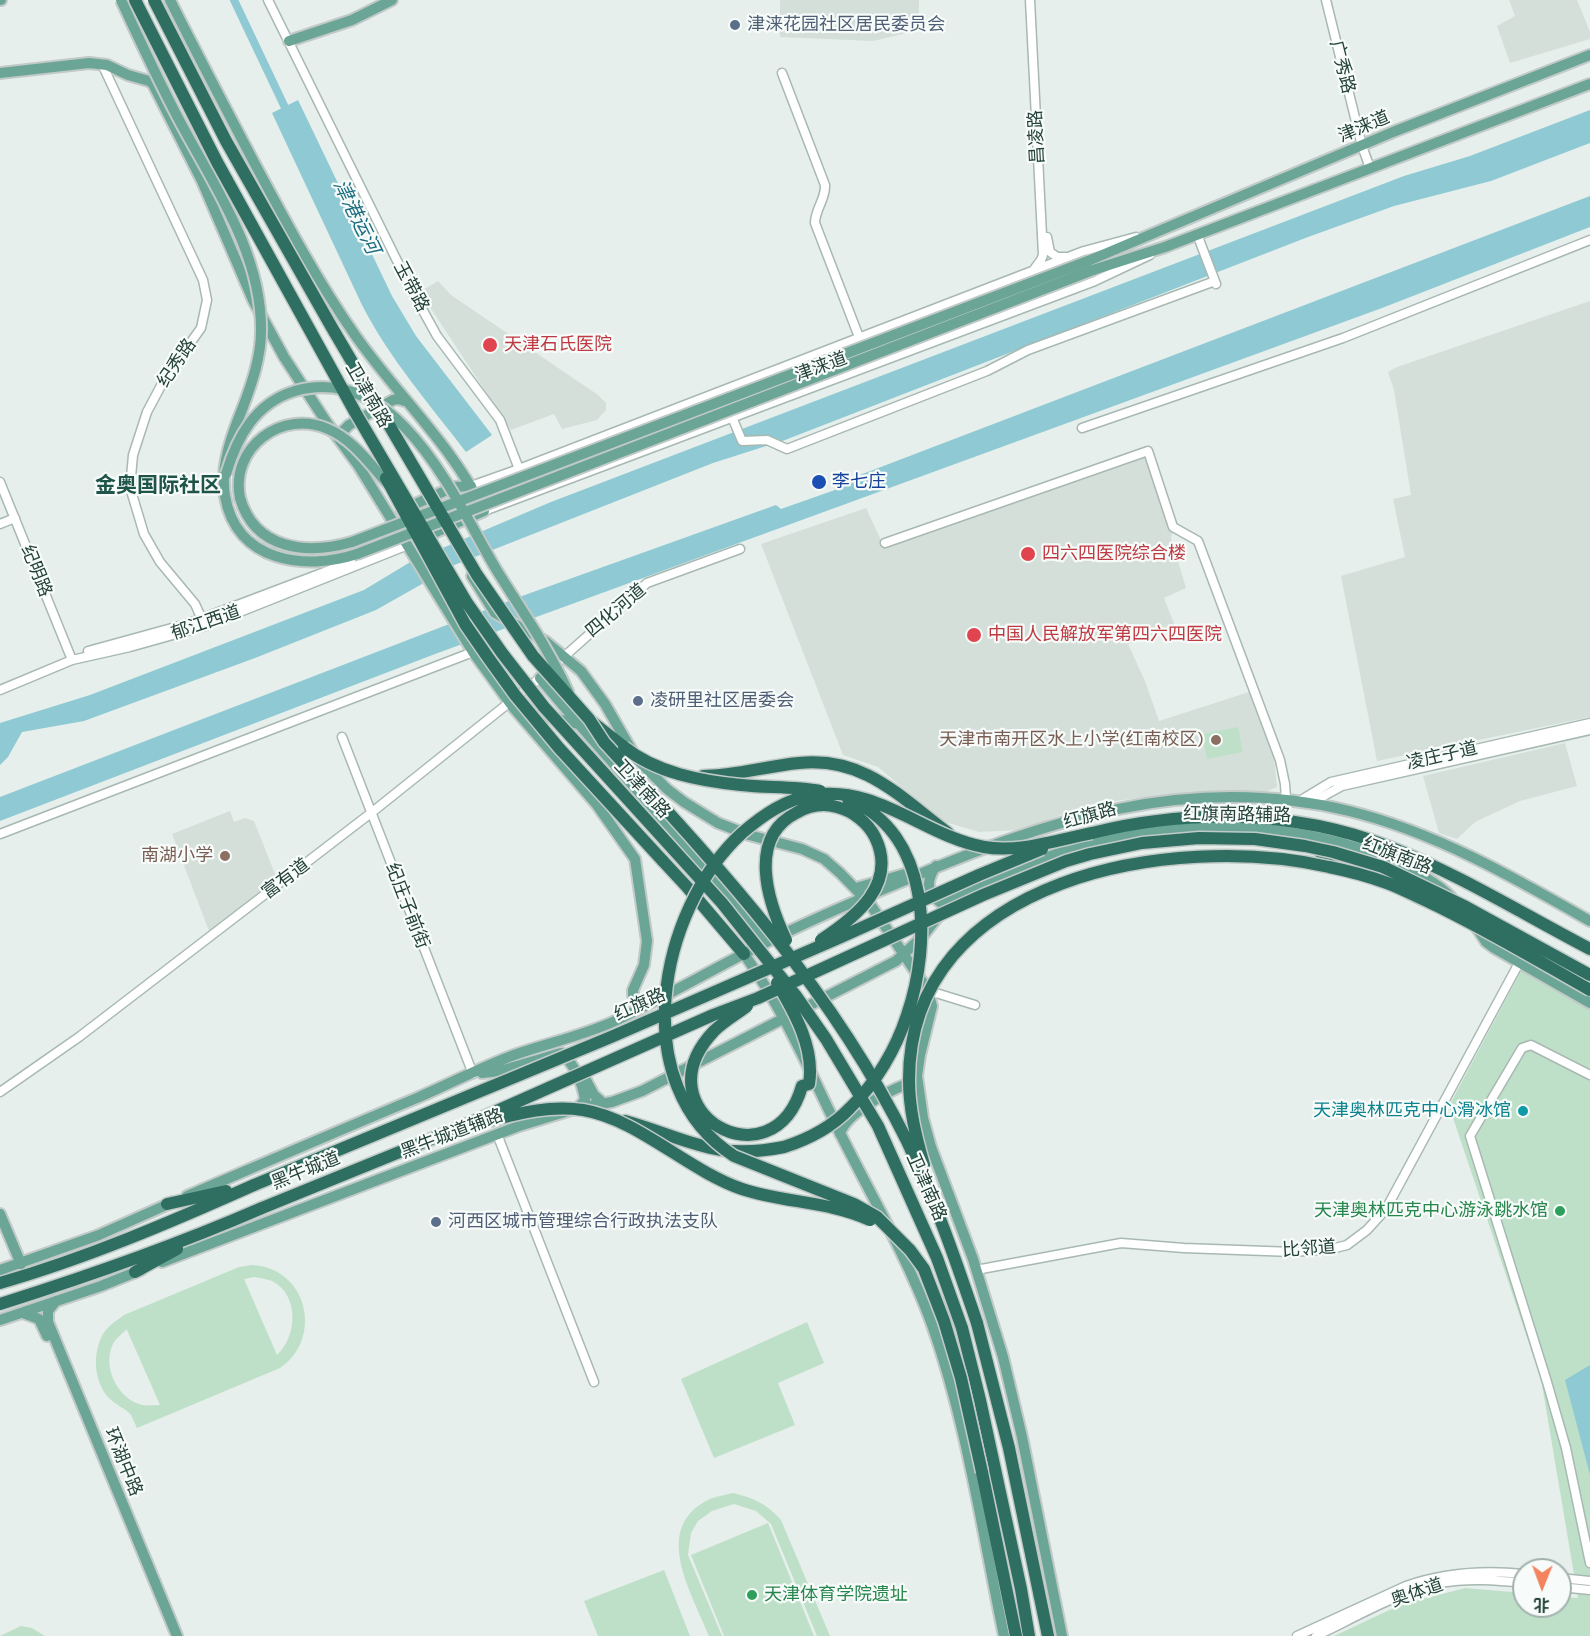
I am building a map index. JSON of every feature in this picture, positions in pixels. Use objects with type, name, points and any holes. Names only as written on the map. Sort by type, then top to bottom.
[{"type":"highway","name":"卫津南路","points":[[135,0],[208,146],[355,412],[467,603],[544,707],[764,946],[879,1126],[928,1237],[962,1328],[987,1434],[1029,1636]]},
{"type":"highway","name":"卫津南路","points":[[154,0],[232,152],[477,575],[533,656],[572,700],[583,722],[604,742],[798,957],[873,1080],[907,1142],[931,1193],[977,1323],[1010,1448],[1048,1636]]},
{"type":"highway","points":[[355,412],[366,440],[390,485],[465,624],[486,656],[559,748],[708,910],[744,954]]},
{"type":"highway","points":[[456,1129],[541,1109],[578,1109],[605,1110],[691,1144],[732,1153],[770,1150],[803,1141],[828,1127],[851,1108],[864,1092],[880,1071],[895,1043],[913,997],[919,959],[920,904],[909,861],[896,837],[886,826],[856,802],[835,794],[788,787],[743,786],[667,770],[646,762],[583,722]]},
{"type":"highway","points":[[692,777],[737,774],[799,762],[822,762],[849,766],[884,783],[951,836]]},
{"type":"highway","points":[[1016,1636],[961,1378],[944,1321],[924,1269],[896,1234],[877,1217],[854,1204],[734,1156],[703,1131],[683,1103],[672,1067],[666,1032],[667,987],[675,946],[701,885],[737,838],[756,821],[777,808],[812,795],[854,795],[977,845],[1005,848],[1092,833]]},
{"type":"highway","points":[[814,806],[838,807],[857,816],[873,832],[880,850],[880,878],[871,896],[859,911],[837,930],[798,957],[774,914],[768,895],[765,875],[768,852],[776,831],[790,816],[814,806]]},
{"type":"highway","name":"红旗路","points":[[611,1037],[798,957],[1027,854],[1092,833],[1145,822],[1207,817],[1275,819],[1342,832],[1385,845],[1420,860],[1590,949]]},
{"type":"highway","name":"红旗南路","points":[[1171,840],[1228,838],[1305,846],[1374,865],[1422,884],[1590,975]]},
{"type":"highway","name":"红旗路","points":[[620,1055],[758,998],[983,895],[1066,861],[1117,847],[1171,840]]},
{"type":"highway","points":[[1305,846],[1462,918],[1590,990]]},
{"type":"highway","points":[[931,1193],[911,1108],[909,1079],[914,1037],[926,1002],[943,970],[967,941],[997,916],[1031,897],[1065,883],[1141,862],[1179,857],[1220,855],[1281,859],[1330,867],[1389,883]]},
{"type":"highway","points":[[758,998],[715,1031],[703,1046],[692,1078],[695,1100],[706,1118],[721,1129],[739,1134],[762,1132],[782,1122],[795,1106],[802,1086],[809,1084],[810,1079],[811,1064],[799,1022],[764,946]]},
{"type":"highway","name":"黑牛城道","points":[[0,1283],[27,1276],[146,1232],[611,1037]]},
{"type":"highway","name":"黑牛城道","points":[[0,1304],[209,1231],[456,1129],[620,1055]]},
{"type":"highway","points":[[605,1110],[699,1170],[734,1186],[768,1196],[846,1210],[896,1234]]},
{"type":"highway","points":[[167,1204],[254,1185]]},
{"type":"highway","points":[[135,1272],[209,1231]]},
{"type":"main road","points":[[122,0],[177,115],[233,221],[255,283],[261,323],[260,345],[254,376],[229,450],[225,495],[231,514],[244,535],[256,546],[278,558],[292,562],[321,562],[344,558],[1091,266]]},
{"type":"main road","points":[[170,0],[297,243],[354,334],[394,387],[431,430],[471,486],[484,511],[447,533],[410,548]]},
{"type":"main road","points":[[288,42],[352,20],[392,0]]},
{"type":"main road","name":"津涞道","points":[[1091,266],[1152,233],[1590,55]]},
{"type":"main road","points":[[0,73],[89,63],[102,64],[149,81],[156,89],[219,219],[253,300],[284,357],[393,520],[473,652],[510,703],[597,805],[635,859],[647,941],[644,965],[633,990],[633,995],[640,1008]]},
{"type":"main road","name":"津涞道","points":[[1091,266],[1165,246],[1590,84]]},
{"type":"main road","points":[[390,485],[346,440],[327,429],[305,423],[282,426],[256,442],[242,462],[238,482],[245,512],[254,526],[264,535],[277,542],[298,547],[319,549],[339,546],[840,354],[1091,266]]},
{"type":"main road","points":[[393,400],[394,387]]},
{"type":"main road","points":[[226,474],[235,446],[247,425],[267,406],[283,396],[305,389],[334,388],[355,394],[376,404],[410,434],[440,470],[494,566],[553,661],[572,700]]},
{"type":"main road","points":[[327,423],[349,425],[393,400],[408,402]]},
{"type":"main road","points":[[342,443],[344,432],[349,425]]},
{"type":"main road","points":[[393,520],[395,514],[408,507],[454,487],[471,486]]},
{"type":"main road","points":[[447,533],[492,610],[545,641],[565,656],[591,684],[636,758],[676,796],[718,823],[734,830],[791,845],[824,859],[856,888],[865,897],[927,989],[932,1006]]},
{"type":"main road","points":[[540,678],[583,722],[722,884],[764,946]]},
{"type":"main road","points":[[510,703],[541,715],[583,722]]},
{"type":"main road","name":"红旗南路辅路","points":[[921,873],[1063,822],[1107,810],[1152,802],[1246,796],[1347,810],[1402,827],[1488,866],[1590,921]]},
{"type":"main road","points":[[1063,822],[1071,849]]},
{"type":"main road","name":"红旗南路辅路","points":[[904,955],[927,931],[951,900],[1004,875],[1071,849],[1131,835],[1216,828],[1274,831],[1325,838],[1379,855],[1434,883],[1450,895],[1486,942],[1590,1003]]},
{"type":"main road","points":[[936,866],[929,879],[930,887],[935,898],[940,902],[951,900]]},
{"type":"main road","points":[[856,888],[907,873],[921,873]]},
{"type":"main road","points":[[0,1270],[99,1235],[512,1056],[588,1033],[744,954],[921,873]]},
{"type":"main road","points":[[744,954],[784,1018],[902,1254],[930,1321],[944,1361],[970,1467],[1004,1636]]},
{"type":"main road","name":"黑牛城道辅路","points":[[0,1320],[135,1272],[497,1134],[578,1108],[605,1110],[904,955]]},
{"type":"main road","points":[[936,993],[920,1055],[917,1076],[918,1094],[931,1146],[976,1270],[1003,1357],[1022,1437],[1062,1636]]},
{"type":"main road","points":[[588,1033],[572,1047],[590,1089],[605,1110]]},
{"type":"main road","points":[[473,1074],[500,1071],[561,1053],[569,1059],[584,1092],[585,1100],[578,1108]]},
{"type":"main road","points":[[840,1134],[846,1122],[892,1090],[907,1084],[913,1086],[918,1094]]},
{"type":"main road","points":[[0,1214],[21,1264]]},
{"type":"main road","name":"环湖中路","points":[[56,1301],[48,1311],[48,1322],[177,1636]]},
{"type":"main road","name":"环湖中路","points":[[23,1313],[39,1319],[42,1324],[171,1636]]},
{"type":"street","name":"玉带路","points":[[268,0],[410,287],[437,336],[500,420],[519,469]]},
{"type":"street","name":"昌凌路","points":[[1030,0],[1043,255],[1033,271]]},
{"type":"street","name":"昌凌路","points":[[1035,0],[1048,249],[1057,257],[1069,257]]},
{"type":"street","name":"广秀路","points":[[1326,0],[1362,146],[1370,168]]},
{"type":"street","name":"纪秀路","points":[[102,64],[203,280],[207,300],[201,328],[164,380],[147,412],[133,455],[131,477],[132,494],[144,534],[160,562],[195,604],[203,622]]},
{"type":"street","points":[[782,73],[825,185],[824,197],[815,217],[815,223],[870,366]]},
{"type":"street","name":"津涞道","points":[[471,486],[1069,257],[1152,233]]},
{"type":"street","points":[[733,420],[741,441],[767,440],[787,448],[987,371],[1028,350],[1215,281],[1197,234]]},
{"type":"street","points":[[1082,428],[1343,338],[1590,240]]},
{"type":"street","name":"津涞道","points":[[484,511],[733,420],[1095,281],[1134,264],[1165,246]]},
{"type":"street","points":[[885,543],[1148,451],[1173,527],[1198,541],[1280,760],[1286,784],[1286,800]]},
{"type":"street","name":"纪明路","points":[[0,482],[12,519],[68,659]]},
{"type":"street","name":"纪明路","points":[[0,496],[12,519]]},
{"type":"street","points":[[0,524],[12,519]]},
{"type":"street","name":"郁江西道","points":[[203,622],[398,544],[402,535]]},
{"type":"street","name":"郁江西道","points":[[0,685],[68,659],[130,647],[410,548]]},
{"type":"street","name":"四化河道","points":[[565,656],[647,583],[740,549]]},
{"type":"street","points":[[0,834],[473,652]]},
{"type":"street","name":"富有道","points":[[0,1092],[79,1037],[371,813],[510,703],[565,656]]},
{"type":"street","name":"郁江西道","points":[[0,690],[68,659]]},
{"type":"street","name":"凌庄子道","points":[[1304,803],[1331,782],[1590,723]]},
{"type":"street","name":"凌庄子道","points":[[1304,803],[1342,786],[1590,730]]},
{"type":"street","name":"纪庄子前街","points":[[342,737],[473,1074]]},
{"type":"street","name":"比邻道","points":[[976,1270],[1120,1243],[1293,1252],[1347,1245],[1367,1230],[1386,1209],[1519,963]]},
{"type":"street","points":[[936,993],[975,1005]]},
{"type":"street","points":[[1590,1075],[1531,1045],[1522,1048],[1470,1136],[1566,1448],[1590,1563]]},
{"type":"street","points":[[497,1134],[594,1382]]},
{"type":"street","points":[[1297,1636],[1421,1581],[1455,1574],[1512,1574]]},
{"type":"street","points":[[1572,1579],[1590,1581]]},
{"type":"street","name":"奥体道","points":[[1316,1636],[1406,1593],[1439,1584],[1484,1580],[1512,1582]]},
{"type":"street","points":[[1572,1588],[1590,1590]]},
{"type":"shaded area","points":[[780,0],[919,0],[919,30],[873,41],[780,37]]},
{"type":"shaded area","points":[[1509,0],[1577,0],[1590,32],[1590,39],[1510,63],[1497,26],[1515,16]]},
{"type":"shaded area","name":"天津石氏医院","points":[[438,281],[451,295],[598,395],[606,403],[606,410],[597,420],[562,429],[554,414],[511,430],[420,292]]},
{"type":"shaded area","points":[[1590,301],[1590,717],[1377,761],[1341,576],[1405,557],[1393,499],[1411,495],[1394,390],[1388,372]]},
{"type":"shaded area","name":"中国人民解放军第四六四医院","points":[[1145,446],[1151,448],[1175,522],[1171,538],[1186,588],[1164,598],[1175,626],[1128,644],[1145,681],[1159,721],[1249,692],[1274,758],[1277,787],[1268,791],[1179,793],[1092,804],[1019,830],[979,832],[942,821],[878,767],[843,755],[761,544],[866,508],[881,540]]},
{"type":"shaded area","points":[[1565,743],[1577,786],[1520,801],[1475,822],[1457,839],[1439,833],[1423,776]]},
{"type":"shaded area","name":"南湖小学","points":[[230,811],[234,822],[245,818],[254,821],[277,879],[209,931],[172,834]]},
{"type":"green space","points":[[1238,727],[1243,752],[1207,759],[1202,734]]},
{"type":"green space","points":[[1521,971],[1590,1010],[1590,1636],[1334,1636],[1400,1605],[1465,1588],[1512,1592],[1512,1618],[1572,1618],[1572,1598],[1578,1598],[1541,1379],[1449,1106]]},
{"type":"green space","points":[[252,1265],[271,1269],[286,1278],[297,1292],[304,1307],[305,1324],[302,1341],[293,1356],[280,1368],[137,1428],[131,1415],[103,1391],[97,1375],[97,1350],[103,1334],[124,1315],[239,1267]],"holes":[[[254,1277],[272,1281],[281,1287],[291,1306],[293,1316],[289,1338],[277,1355],[244,1279]],[[127,1330],[160,1405],[142,1405],[133,1402],[125,1396],[114,1380],[109,1362],[110,1353],[114,1342]]]},
{"type":"green space","points":[[807,1322],[824,1363],[778,1383],[795,1425],[714,1458],[681,1379]]},
{"type":"green space","points":[[733,1493],[760,1502],[781,1520],[830,1636],[817,1636],[771,1524],[756,1511],[734,1504],[712,1511],[698,1521],[691,1533],[688,1555],[722,1636],[709,1636],[686,1581],[679,1543],[682,1526],[692,1511],[710,1499]]},
{"type":"green space","name":"天津体育学院遗址","points":[[768,1523],[814,1636],[724,1636],[691,1555]]},
{"type":"green space","points":[[664,1570],[690,1636],[598,1636],[584,1601]]},
{"type":"green space","points":[[21,1626],[32,1628],[45,1636],[0,1636]]},
{"type":"water","points":[[298,100],[392,296],[416,336],[492,435],[466,452],[397,362],[362,305],[272,113]]},
{"type":"water","points":[[1590,110],[1590,143],[1491,181],[1394,206],[1308,237],[785,440],[713,463],[429,575],[422,584],[376,610],[255,658],[84,721],[22,732],[8,757],[0,765],[0,723],[90,695],[364,590],[412,561],[551,502],[1404,176],[1470,156]]},
{"type":"water","points":[[1590,196],[1590,227],[1382,308],[435,654],[0,821],[0,797],[522,596],[776,505],[781,509],[835,490],[839,483]]},
{"type":"water","points":[[1590,1365],[1590,1475],[1565,1380]]},
{"type":"waterway","name":"津港运河","points":[[234,0],[289,116]]},
{"type":"place","name":"津涞花园社区居民委员会","points":[[735,25]]},
{"type":"place","name":"天津石氏医院","points":[[490,345]]},
{"type":"place","name":"李七庄","points":[[819,482]]},
{"type":"place","name":"四六四医院综合楼","points":[[1028,554]]},
{"type":"place","name":"中国人民解放军第四六四医院","points":[[974,635]]},
{"type":"place","name":"凌研里社区居委会","points":[[638,701]]},
{"type":"place","name":"天津市南开区水上小学(红南校区)","points":[[1216,740]]},
{"type":"place","name":"南湖小学","points":[[225,856]]},
{"type":"place","name":"天津奥林匹克中心滑冰馆","points":[[1523,1111]]},
{"type":"place","name":"天津奥林匹克中心游泳跳水馆","points":[[1560,1211]]},
{"type":"place","name":"河西区城市管理综合行政执法支队","points":[[436,1222]]},
{"type":"place","name":"天津体育学院遗址","points":[[752,1595]]},
{"type":"district","name":"金奥国际社区","points":[[158,486]]}]
